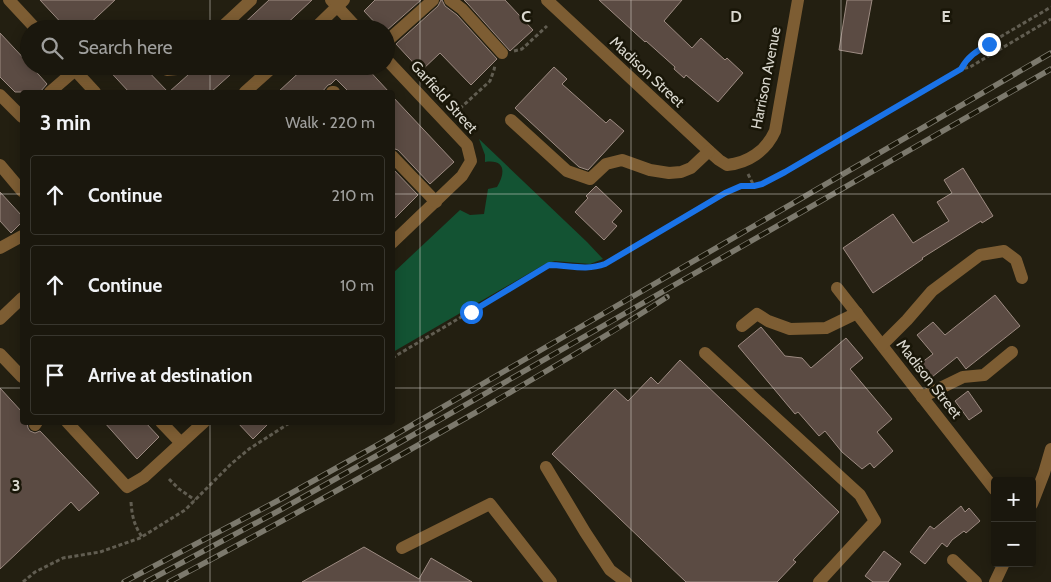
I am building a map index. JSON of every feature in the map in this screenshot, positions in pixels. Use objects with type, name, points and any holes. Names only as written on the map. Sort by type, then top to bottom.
[{"type":"street","points":[[10,0],[28,20]]},
{"type":"street","points":[[230,20],[251,0]]},
{"type":"street","points":[[395,34],[433,0]]},
{"type":"street","points":[[450,0],[462,9],[502,53]]},
{"type":"street","name":"Madison Street","points":[[547,0],[709,151],[727,165]]},
{"type":"street","name":"Harrison Avenue","points":[[727,165],[743,162],[757,154],[772,139],[798,0]]},
{"type":"street","points":[[322,20],[338,2],[351,20]]},
{"type":"street","name":"Garfield Street","points":[[395,68],[467,144],[471,161],[462,176],[436,202]]},
{"type":"street","points":[[52,90],[68,75]]},
{"type":"street","points":[[81,75],[93,90]]},
{"type":"street","points":[[247,90],[264,75]]},
{"type":"street","points":[[0,95],[20,115]]},
{"type":"street","points":[[511,120],[567,171],[590,179],[606,164],[622,160],[650,170],[669,173],[680,172],[690,168],[709,151]]},
{"type":"street","points":[[395,159],[436,202],[395,240]]},
{"type":"street","points":[[0,165],[20,189]]},
{"type":"street","points":[[0,248],[20,237]]},
{"type":"street","points":[[882,345],[932,291],[980,255],[1004,251],[1016,260],[1022,278]]},
{"type":"street","name":"Madison Street","points":[[837,288],[991,485]]},
{"type":"street","points":[[0,319],[20,300]]},
{"type":"street","points":[[742,326],[757,314],[768,321],[790,329],[826,328],[857,314]]},
{"type":"street","points":[[922,397],[963,377],[984,375],[1012,352]]},
{"type":"street","points":[[0,354],[20,375]]},
{"type":"street","points":[[705,354],[860,494],[875,521],[818,582]]},
{"type":"street","points":[[70,425],[127,487],[144,477],[201,425]]},
{"type":"street","points":[[164,425],[181,443]]},
{"type":"street","points":[[1036,494],[1051,449]]},
{"type":"street","points":[[546,467],[610,570],[626,582]]},
{"type":"street","points":[[402,548],[490,504],[551,582]]},
{"type":"street","points":[[953,560],[976,582]]},
{"type":"street","points":[[995,582],[1002,567]]},
{"type":"path","points":[[961,69],[973,53],[1051,8]]},
{"type":"path","points":[[395,356],[549,265],[580,268],[596,267],[605,264],[725,193],[741,186],[762,184],[961,69],[970,67],[1051,19]]},
{"type":"path","points":[[747,171],[754,186]]},
{"type":"path","points":[[23,582],[35,572],[63,558],[100,552],[142,537],[185,510],[249,448],[286,425]]},
{"type":"path","points":[[169,478],[179,489],[195,500]]},
{"type":"path","points":[[131,502],[132,517],[142,537]]},
{"type":"green space","points":[[479,139],[603,259],[590,264],[555,261],[545,264],[395,351],[395,271],[460,210],[470,215],[484,214],[488,189],[497,187],[502,176],[500,165],[485,162],[485,155]]},
{"type":"building","points":[[40,0],[115,0],[94,20],[59,20]]},
{"type":"building","points":[[269,0],[312,0],[291,20],[248,20]]},
{"type":"building","points":[[375,0],[421,0],[395,23],[395,20],[372,20],[364,11]]},
{"type":"building","points":[[441,0],[497,59],[471,85],[440,53],[421,71],[396,44],[438,6]]},
{"type":"building","points":[[464,0],[505,0],[533,30],[510,51]]},
{"type":"building","points":[[599,0],[682,0],[664,21],[692,48],[701,38],[725,60],[727,58],[743,73],[718,102],[686,75],[684,78],[674,69],[675,67]]},
{"type":"building","points":[[847,0],[872,0],[862,54],[839,50]]},
{"type":"building","points":[[0,33],[20,54],[20,75],[39,75],[47,84],[42,90],[20,90],[20,92],[15,92],[0,77]]},
{"type":"building","points":[[554,67],[567,79],[562,84],[606,123],[610,119],[624,131],[588,170],[579,167],[515,108]]},
{"type":"building","points":[[113,75],[152,75],[166,90],[127,90]]},
{"type":"building","points":[[188,75],[230,75],[213,90],[171,90]]},
{"type":"building","points":[[296,75],[373,75],[387,90],[347,90],[336,79],[324,90],[280,90]]},
{"type":"building","points":[[395,99],[454,162],[430,184],[395,149]]},
{"type":"building","points":[[963,168],[993,216],[982,223],[981,221],[922,258],[873,293],[843,248],[893,214],[913,243],[949,221],[937,202],[952,193],[944,180]]},
{"type":"building","points":[[395,171],[418,195],[395,218]]},
{"type":"building","points":[[596,186],[622,211],[612,222],[617,226],[604,240],[575,212]]},
{"type":"building","points":[[0,192],[20,214],[20,224],[11,233],[0,221]]},
{"type":"building","points":[[995,295],[1020,326],[966,369],[957,357],[932,377],[921,363],[933,354],[917,335],[933,322],[945,335]]},
{"type":"building","points":[[761,327],[785,356],[802,358],[811,368],[846,338],[863,358],[850,369],[892,419],[877,432],[893,451],[874,468],[870,463],[862,469],[842,452],[825,431],[819,436],[798,412],[795,414],[738,346]]},
{"type":"building","points":[[680,360],[839,512],[793,560],[796,562],[777,582],[686,582],[552,454],[615,389],[628,401],[651,377],[658,384]]},
{"type":"building","points":[[0,388],[20,410],[20,425],[28,425],[30,431],[35,433],[40,431],[99,493],[79,511],[71,502],[0,569]]},
{"type":"building","points":[[968,391],[982,411],[969,420],[955,401]]},
{"type":"building","points":[[107,425],[148,425],[159,437],[137,459]]},
{"type":"building","points":[[240,425],[267,425],[253,439]]},
{"type":"building","points":[[961,506],[965,512],[969,508],[980,521],[966,533],[964,531],[952,540],[947,547],[942,543],[925,564],[910,552],[930,526],[934,529]]},
{"type":"building","points":[[364,547],[419,579],[431,558],[472,582],[302,582]]},
{"type":"building","points":[[884,551],[901,564],[888,582],[873,582],[865,576]]},
{"type":"railway","points":[[124,582],[279,500],[381,443],[1051,53]]},
{"type":"railway","points":[[146,582],[385,451],[1051,69]]},
{"type":"railway","points":[[169,582],[480,410],[598,341],[667,297]]},
{"type":"route","points":[[471,312],[549,265],[580,268],[596,267],[605,264],[725,193],[741,186],[762,184],[961,69],[973,53],[989,44]]}]
